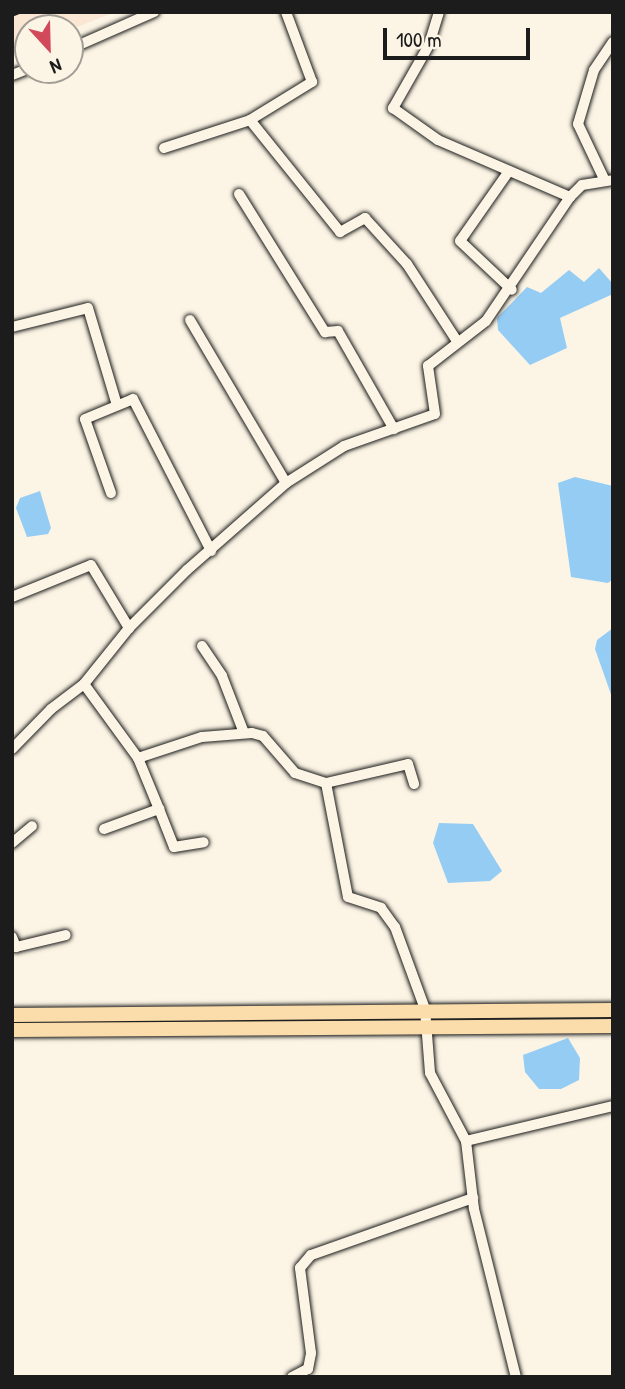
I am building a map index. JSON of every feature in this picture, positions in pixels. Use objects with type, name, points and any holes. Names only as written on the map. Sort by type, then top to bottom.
[{"type":"main road","points":[[12,1015],[425,1009],[613,1010]]},
{"type":"main road","points":[[12,1030],[613,1026]]},
{"type":"street","points":[[84,44],[154,12]]},
{"type":"street","points":[[164,148],[250,120],[312,82],[286,12]]},
{"type":"street","points":[[439,12],[429,45],[393,108],[438,140],[570,197]]},
{"type":"street","points":[[12,749],[51,709],[85,684],[129,628],[286,483],[344,446],[435,414],[428,366],[486,321],[512,290],[570,197],[582,185],[609,180],[579,124],[594,70],[613,42]]},
{"type":"street","points":[[250,120],[340,232],[365,218],[407,264],[457,341]]},
{"type":"street","points":[[509,171],[460,242],[512,290]]},
{"type":"street","points":[[239,194],[325,332],[338,331],[394,429]]},
{"type":"street","points":[[12,327],[88,309],[117,405]]},
{"type":"street","points":[[190,320],[286,483]]},
{"type":"street","points":[[111,493],[85,419],[133,399],[211,551]]},
{"type":"street","points":[[12,597],[91,565],[129,628]]},
{"type":"street","points":[[202,646],[222,676],[244,733]]},
{"type":"street","points":[[85,684],[138,758],[174,847],[204,842]]},
{"type":"street","points":[[138,758],[202,737],[244,733],[263,736],[295,773],[326,783],[408,764],[414,784]]},
{"type":"street","points":[[326,783],[348,897],[381,908],[395,927],[425,1009],[430,1073],[466,1141],[473,1198],[516,1377]]},
{"type":"street","points":[[104,829],[159,809]]},
{"type":"street","points":[[12,843],[32,827]]},
{"type":"street","points":[[12,937],[16,947],[66,935]]},
{"type":"street","points":[[466,1141],[613,1106]]},
{"type":"street","points":[[292,1377],[308,1369],[311,1353],[300,1268],[311,1255],[473,1198]]},
{"type":"shaded area","points":[[12,12],[115,12],[84,24],[84,14],[14,14],[12,52]]},
{"type":"water","points":[[599,268],[613,284],[613,294],[560,318],[567,348],[530,365],[498,330],[497,318],[527,287],[541,293],[569,270],[584,282]]},
{"type":"water","points":[[575,477],[613,486],[613,579],[608,583],[571,577],[558,483]]},
{"type":"water","points":[[40,491],[51,528],[48,534],[27,537],[16,508],[20,498]]},
{"type":"water","points":[[613,628],[613,700],[595,649],[597,640]]},
{"type":"water","points":[[439,823],[473,824],[502,871],[490,881],[448,883],[433,843]]},
{"type":"water","points":[[568,1038],[580,1058],[579,1080],[561,1089],[539,1089],[525,1072],[523,1055]]},
{"type":"railway","points":[[12,15],[19,12]]}]
